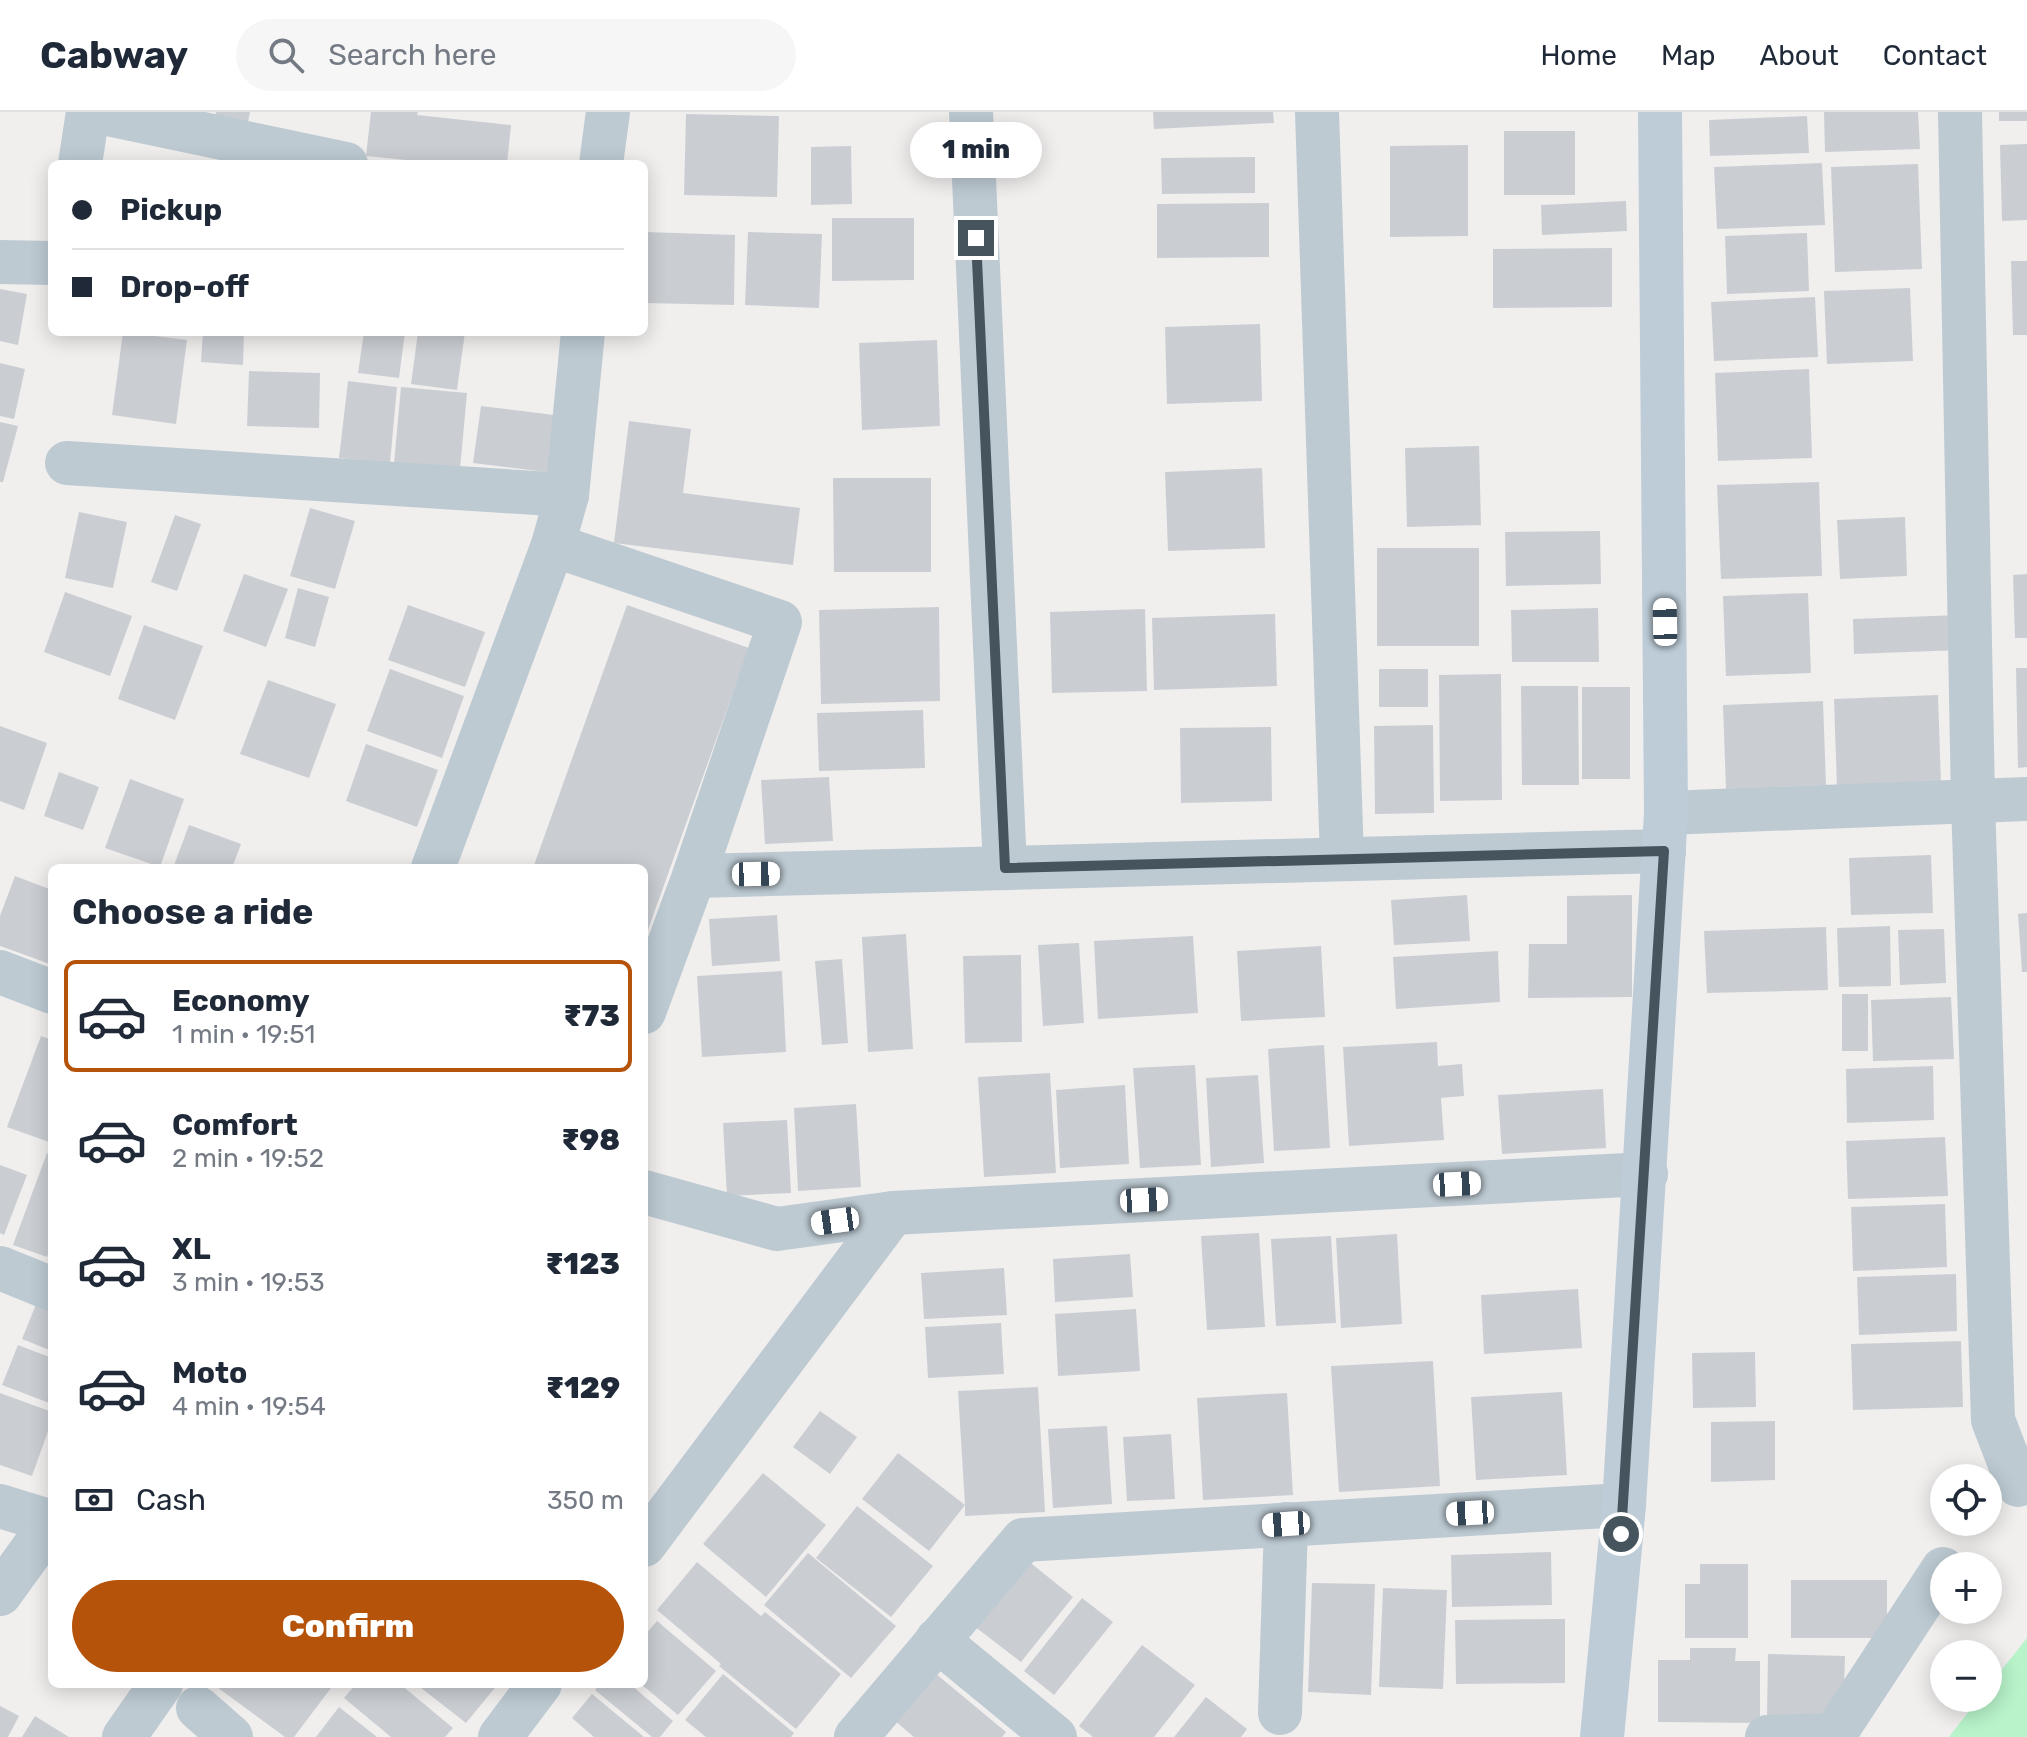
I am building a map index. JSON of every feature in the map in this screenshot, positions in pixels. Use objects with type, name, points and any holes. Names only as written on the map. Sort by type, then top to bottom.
[{"type":"street","points":[[81,160],[88,112]]},
{"type":"street","points":[[98,112],[327,160]]},
{"type":"street","points":[[602,160],[608,112]]},
{"type":"street","points":[[971,112],[1005,868]]},
{"type":"street","points":[[1317,112],[1342,859]]},
{"type":"street","points":[[1602,1737],[1624,1505],[1665,832],[1660,112]]},
{"type":"street","points":[[1960,112],[1973,801],[1993,1420],[2018,1485]]},
{"type":"street","points":[[0,262],[48,263]]},
{"type":"street","points":[[434,864],[553,545],[567,495],[583,336]]},
{"type":"street","points":[[67,463],[567,495]]},
{"type":"street","points":[[553,545],[780,622],[648,1001]]},
{"type":"street","points":[[694,876],[1342,859],[1665,832],[1973,801],[2027,799]]},
{"type":"street","points":[[0,972],[48,990]]},
{"type":"street","points":[[648,1193],[777,1229],[893,1213],[1646,1174]]},
{"type":"street","points":[[648,1540],[893,1213]]},
{"type":"street","points":[[0,1268],[48,1287]]},
{"type":"street","points":[[856,1737],[1023,1540],[1624,1505]]},
{"type":"street","points":[[0,1506],[48,1521]]},
{"type":"street","points":[[1280,1713],[1286,1524]]},
{"type":"street","points":[[0,1594],[48,1528]]},
{"type":"street","points":[[1767,1737],[1834,1735],[1930,1589]]},
{"type":"street","points":[[937,1640],[1055,1737]]},
{"type":"street","points":[[124,1737],[158,1688]]},
{"type":"street","points":[[500,1737],[537,1688]]},
{"type":"street","points":[[198,1708],[231,1737]]},
{"type":"green space","points":[[2027,1638],[2027,1737],[1949,1737],[1968,1712],[2002,1712],[2002,1669]]},
{"type":"building","points":[[216,112],[250,112],[245,138],[212,132]]},
{"type":"building","points":[[371,112],[418,112],[417,115],[511,125],[507,160],[406,160],[366,156]]},
{"type":"building","points":[[1153,112],[1273,112],[1274,123],[1154,129]]},
{"type":"building","points":[[1824,112],[1918,112],[1920,149],[1825,152]]},
{"type":"building","points":[[1999,112],[2027,112],[2027,121],[1999,121]]},
{"type":"building","points":[[686,114],[779,116],[777,197],[684,195]]},
{"type":"building","points":[[1807,116],[1809,153],[1710,156],[1709,120]]},
{"type":"building","points":[[1504,131],[1575,131],[1575,195],[1504,195]]},
{"type":"building","points":[[2027,144],[2027,220],[2002,221],[2000,145]]},
{"type":"building","points":[[1468,145],[1468,236],[1390,237],[1390,146]]},
{"type":"building","points":[[851,146],[852,204],[811,205],[811,147]]},
{"type":"building","points":[[1255,157],[1255,193],[1162,194],[1161,158]]},
{"type":"building","points":[[1822,163],[1825,225],[1717,229],[1714,167]]},
{"type":"building","points":[[1918,164],[1922,269],[1835,272],[1831,167]]},
{"type":"building","points":[[1626,201],[1627,231],[1542,235],[1541,205]]},
{"type":"building","points":[[1269,203],[1269,257],[1157,258],[1157,204]]},
{"type":"building","points":[[832,218],[914,218],[914,280],[832,281]]},
{"type":"building","points":[[648,232],[735,235],[734,305],[648,303]]},
{"type":"building","points":[[748,232],[822,234],[819,308],[745,305]]},
{"type":"building","points":[[1807,233],[1809,291],[1727,294],[1725,236]]},
{"type":"building","points":[[1612,248],[1612,307],[1493,308],[1493,249]]},
{"type":"building","points":[[2011,261],[2027,261],[2027,335],[2013,335]]},
{"type":"building","points":[[1910,288],[1913,361],[1827,364],[1824,291]]},
{"type":"building","points":[[0,289],[27,294],[18,345],[0,341]]},
{"type":"building","points":[[1815,297],[1818,357],[1714,361],[1711,302]]},
{"type":"building","points":[[1260,324],[1262,401],[1167,404],[1165,327]]},
{"type":"building","points":[[122,336],[187,340],[176,424],[112,415]]},
{"type":"building","points":[[203,336],[244,336],[243,365],[201,362]]},
{"type":"building","points":[[363,336],[404,336],[399,378],[358,373]]},
{"type":"building","points":[[417,336],[464,336],[457,390],[411,384]]},
{"type":"building","points":[[937,340],[940,426],[862,430],[859,343]]},
{"type":"building","points":[[0,363],[25,369],[14,419],[0,416]]},
{"type":"building","points":[[1809,369],[1812,458],[1718,461],[1715,373]]},
{"type":"building","points":[[249,371],[320,373],[319,428],[247,426]]},
{"type":"building","points":[[348,381],[397,387],[390,463],[339,458]]},
{"type":"building","points":[[401,387],[467,393],[460,469],[394,463]]},
{"type":"building","points":[[481,406],[562,416],[555,473],[473,463]]},
{"type":"building","points":[[629,421],[691,429],[683,493],[800,508],[793,565],[614,543]]},
{"type":"building","points":[[0,422],[18,426],[3,482],[0,482]]},
{"type":"building","points":[[1479,446],[1481,525],[1407,527],[1405,448]]},
{"type":"building","points":[[1262,468],[1265,548],[1168,551],[1165,472]]},
{"type":"building","points":[[833,478],[931,478],[931,572],[834,572]]},
{"type":"building","points":[[1819,482],[1822,576],[1721,579],[1717,485]]},
{"type":"building","points":[[310,508],[355,521],[335,589],[290,576]]},
{"type":"building","points":[[79,512],[127,522],[113,588],[65,578]]},
{"type":"building","points":[[175,515],[201,524],[177,591],[151,582]]},
{"type":"building","points":[[1905,517],[1907,576],[1840,579],[1837,520]]},
{"type":"building","points":[[1600,531],[1601,584],[1506,586],[1505,532]]},
{"type":"building","points":[[1377,548],[1479,548],[1479,646],[1377,646]]},
{"type":"building","points":[[244,574],[288,589],[266,647],[223,631]]},
{"type":"building","points":[[2027,574],[2027,638],[2015,638],[2013,575]]},
{"type":"building","points":[[298,588],[329,597],[315,647],[285,638]]},
{"type":"building","points":[[65,592],[132,616],[110,676],[44,652]]},
{"type":"building","points":[[1808,593],[1811,673],[1726,676],[1723,596]]},
{"type":"building","points":[[408,605],[485,632],[465,687],[388,660]]},
{"type":"building","points":[[627,605],[749,648],[648,930],[648,864],[534,864]]},
{"type":"building","points":[[939,607],[940,701],[821,704],[819,610]]},
{"type":"building","points":[[1598,608],[1599,662],[1512,662],[1511,610]]},
{"type":"building","points":[[1145,609],[1147,691],[1052,693],[1050,612]]},
{"type":"building","points":[[1275,614],[1277,686],[1154,690],[1152,618]]},
{"type":"building","points":[[1959,615],[1960,650],[1854,654],[1853,619]]},
{"type":"building","points":[[144,625],[203,646],[175,720],[118,699]]},
{"type":"building","points":[[2016,668],[2027,668],[2027,767],[2018,768]]},
{"type":"building","points":[[390,669],[464,696],[442,758],[367,731]]},
{"type":"building","points":[[1379,669],[1428,669],[1428,707],[1379,707]]},
{"type":"building","points":[[1501,674],[1502,800],[1440,801],[1439,675]]},
{"type":"building","points":[[268,680],[336,704],[309,778],[240,754]]},
{"type":"building","points":[[1521,686],[1578,686],[1579,785],[1522,785]]},
{"type":"building","points":[[1582,687],[1630,687],[1630,779],[1582,779]]},
{"type":"building","points":[[1938,695],[1941,784],[1837,788],[1834,699]]},
{"type":"building","points":[[1823,701],[1826,785],[1726,789],[1723,705]]},
{"type":"building","points":[[923,710],[925,768],[819,771],[817,713]]},
{"type":"building","points":[[1433,725],[1434,813],[1375,814],[1374,726]]},
{"type":"building","points":[[0,726],[47,743],[24,810],[0,801]]},
{"type":"building","points":[[1271,727],[1272,801],[1181,803],[1180,728]]},
{"type":"building","points":[[366,744],[438,770],[417,827],[346,801]]},
{"type":"building","points":[[59,772],[99,787],[83,830],[44,816]]},
{"type":"building","points":[[829,777],[833,841],[765,844],[761,780]]},
{"type":"building","points":[[130,779],[184,799],[161,864],[151,864],[105,848]]},
{"type":"building","points":[[189,825],[241,844],[234,864],[174,864]]},
{"type":"building","points":[[1931,855],[1933,913],[1851,915],[1849,858]]},
{"type":"building","points":[[15,876],[48,888],[48,963],[0,946],[0,916]]},
{"type":"building","points":[[1467,895],[1470,941],[1394,945],[1391,900]]},
{"type":"building","points":[[1632,895],[1632,997],[1528,998],[1529,944],[1567,944],[1567,896]]},
{"type":"building","points":[[2027,913],[2027,972],[2022,972],[2018,914]]},
{"type":"building","points":[[777,915],[780,961],[712,966],[709,919]]},
{"type":"building","points":[[1890,926],[1891,986],[1839,987],[1837,928]]},
{"type":"building","points":[[1826,927],[1828,990],[1707,993],[1704,931]]},
{"type":"building","points":[[1944,929],[1946,983],[1900,985],[1898,930]]},
{"type":"building","points":[[906,934],[913,1049],[868,1052],[862,937]]},
{"type":"building","points":[[1193,936],[1198,1013],[1098,1019],[1094,941]]},
{"type":"building","points":[[1079,943],[1084,1023],[1043,1026],[1038,945]]},
{"type":"building","points":[[1321,946],[1325,1017],[1241,1021],[1237,951]]},
{"type":"building","points":[[1498,951],[1500,1002],[1396,1009],[1393,957]]},
{"type":"building","points":[[1021,955],[1022,1042],[965,1043],[963,956]]},
{"type":"building","points":[[842,959],[848,1043],[822,1045],[815,961]]},
{"type":"building","points":[[782,971],[786,1052],[702,1057],[697,976]]},
{"type":"building","points":[[1842,994],[1868,994],[1868,1051],[1842,1051]]},
{"type":"building","points":[[1951,997],[1954,1059],[1873,1061],[1871,1000]]},
{"type":"building","points":[[41,1036],[48,1039],[48,1142],[7,1127]]},
{"type":"building","points":[[1437,1042],[1438,1066],[1462,1064],[1464,1096],[1441,1098],[1444,1140],[1349,1146],[1343,1047]]},
{"type":"building","points":[[1324,1045],[1330,1148],[1274,1151],[1268,1049]]},
{"type":"building","points":[[1195,1065],[1201,1165],[1140,1168],[1133,1068]]},
{"type":"building","points":[[1933,1066],[1934,1120],[1847,1123],[1846,1069]]},
{"type":"building","points":[[1050,1073],[1056,1173],[984,1177],[978,1077]]},
{"type":"building","points":[[1258,1075],[1264,1163],[1211,1167],[1206,1078]]},
{"type":"building","points":[[1125,1085],[1129,1164],[1060,1168],[1056,1090]]},
{"type":"building","points":[[1603,1089],[1606,1148],[1502,1154],[1498,1095]]},
{"type":"building","points":[[856,1104],[861,1187],[798,1191],[794,1108]]},
{"type":"building","points":[[787,1120],[791,1193],[727,1196],[723,1123]]},
{"type":"building","points":[[1945,1137],[1948,1196],[1848,1199],[1846,1141]]},
{"type":"building","points":[[47,1153],[48,1254],[47,1257],[13,1245]]},
{"type":"building","points":[[0,1165],[27,1175],[4,1235],[0,1233]]},
{"type":"building","points":[[1945,1204],[1947,1267],[1853,1271],[1851,1207]]},
{"type":"building","points":[[1259,1233],[1265,1327],[1207,1330],[1201,1236]]},
{"type":"building","points":[[1397,1234],[1402,1324],[1341,1328],[1336,1238]]},
{"type":"building","points":[[1331,1236],[1336,1323],[1276,1326],[1271,1239]]},
{"type":"building","points":[[1130,1254],[1133,1297],[1055,1302],[1053,1259]]},
{"type":"building","points":[[1004,1268],[1007,1315],[924,1319],[921,1273]]},
{"type":"building","points":[[1956,1274],[1957,1331],[1859,1335],[1857,1277]]},
{"type":"building","points":[[1578,1289],[1582,1348],[1484,1354],[1481,1295]]},
{"type":"building","points":[[39,1297],[48,1300],[48,1349],[22,1339]]},
{"type":"building","points":[[1136,1309],[1140,1371],[1058,1376],[1055,1314]]},
{"type":"building","points":[[1001,1323],[1004,1374],[928,1378],[925,1327]]},
{"type":"building","points":[[1961,1341],[1963,1407],[1853,1410],[1851,1344]]},
{"type":"building","points":[[18,1345],[48,1356],[48,1402],[2,1385]]},
{"type":"building","points":[[1755,1352],[1756,1407],[1693,1408],[1692,1353]]},
{"type":"building","points":[[1433,1361],[1440,1486],[1339,1492],[1331,1366]]},
{"type":"building","points":[[1038,1387],[1045,1512],[965,1516],[958,1391]]},
{"type":"building","points":[[1562,1392],[1567,1475],[1476,1480],[1471,1397]]},
{"type":"building","points":[[0,1393],[48,1411],[48,1431],[32,1476],[0,1465]]},
{"type":"building","points":[[1287,1393],[1293,1495],[1203,1500],[1197,1398]]},
{"type":"building","points":[[820,1411],[857,1437],[830,1474],[793,1447]]},
{"type":"building","points":[[1775,1421],[1775,1480],[1711,1482],[1711,1422]]},
{"type":"building","points":[[1107,1426],[1112,1504],[1053,1508],[1048,1429]]},
{"type":"building","points":[[1171,1434],[1175,1499],[1127,1501],[1123,1437]]},
{"type":"building","points":[[898,1453],[965,1505],[929,1551],[862,1499]]},
{"type":"building","points":[[763,1473],[826,1525],[766,1597],[703,1544]]},
{"type":"building","points":[[857,1506],[933,1566],[891,1617],[816,1558]]},
{"type":"building","points":[[1551,1552],[1552,1605],[1452,1607],[1451,1555]]},
{"type":"building","points":[[808,1553],[896,1626],[851,1678],[764,1605]]},
{"type":"building","points":[[1027,1560],[1073,1597],[1021,1662],[974,1626]]},
{"type":"building","points":[[697,1562],[761,1616],[765,1612],[841,1674],[796,1729],[657,1610]]},
{"type":"building","points":[[1700,1564],[1748,1564],[1748,1638],[1685,1638],[1685,1584],[1700,1584]]},
{"type":"building","points":[[1791,1580],[1887,1580],[1887,1638],[1791,1638]]},
{"type":"building","points":[[1312,1583],[1375,1584],[1371,1695],[1308,1692]]},
{"type":"building","points":[[1383,1588],[1447,1590],[1443,1689],[1379,1687]]},
{"type":"building","points":[[1082,1598],[1113,1622],[1054,1695],[1024,1671]]},
{"type":"building","points":[[1565,1619],[1565,1683],[1456,1684],[1455,1620]]},
{"type":"building","points":[[657,1621],[716,1671],[678,1715],[646,1688],[648,1631]]},
{"type":"building","points":[[1142,1645],[1195,1685],[1154,1737],[1093,1737],[1079,1726]]},
{"type":"building","points":[[1690,1648],[1736,1648],[1735,1661],[1760,1661],[1760,1723],[1658,1722],[1658,1660],[1690,1660]]},
{"type":"building","points":[[1768,1654],[1845,1656],[1843,1717],[1767,1715]]},
{"type":"building","points":[[935,1673],[1006,1732],[1002,1737],[914,1737],[895,1721]]},
{"type":"building","points":[[723,1674],[794,1733],[791,1737],[706,1737],[685,1720]]},
{"type":"building","points":[[218,1688],[331,1688],[294,1737],[285,1737]]},
{"type":"building","points":[[353,1688],[405,1688],[453,1728],[445,1737],[391,1737],[344,1698]]},
{"type":"building","points":[[421,1688],[495,1688],[466,1723]]},
{"type":"building","points":[[635,1688],[673,1721],[660,1737],[652,1737],[595,1690]]},
{"type":"building","points":[[592,1694],[644,1737],[594,1737],[572,1718]]},
{"type":"building","points":[[1206,1697],[1247,1729],[1241,1737],[1174,1737]]},
{"type":"building","points":[[0,1706],[19,1716],[8,1737],[0,1737]]},
{"type":"building","points":[[339,1707],[377,1737],[316,1737]]},
{"type":"building","points":[[35,1716],[69,1737],[22,1737]]},
{"type":"route","points":[[976,238],[1005,868],[1664,851],[1621,1534]]}]
